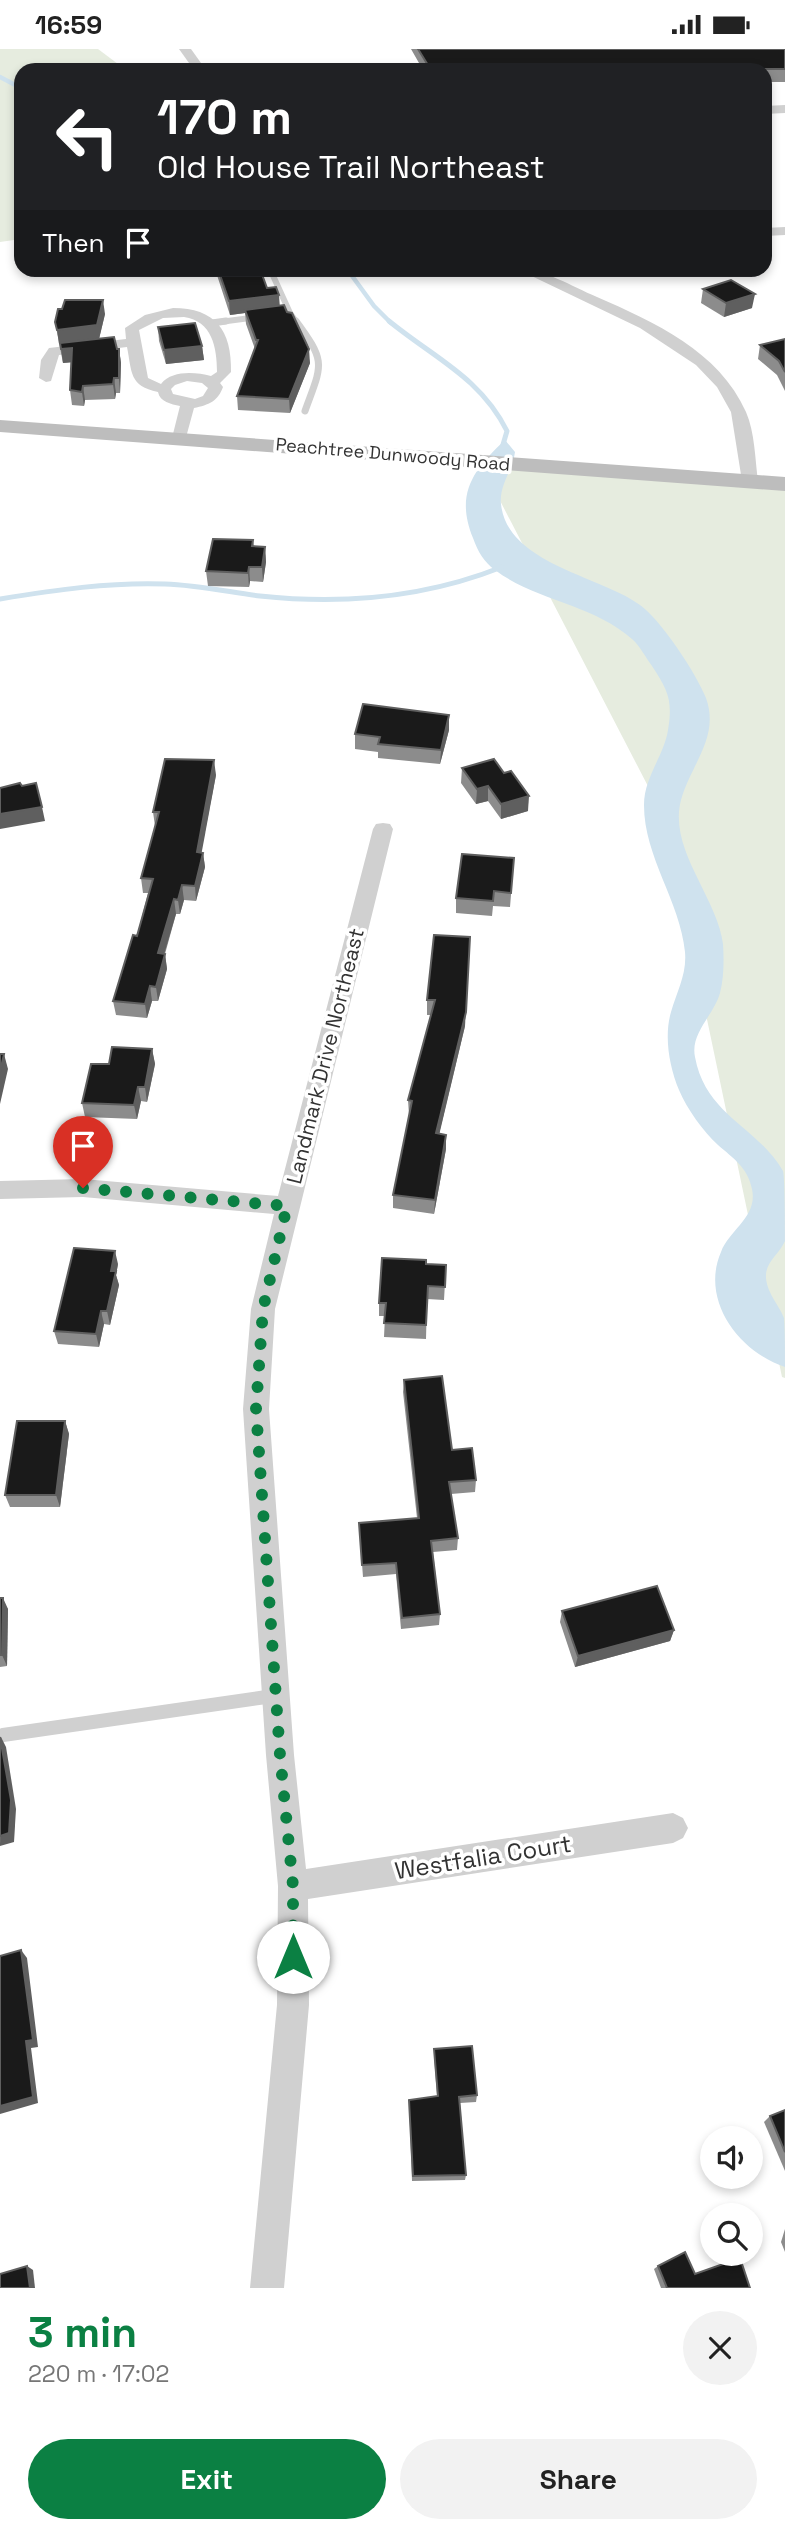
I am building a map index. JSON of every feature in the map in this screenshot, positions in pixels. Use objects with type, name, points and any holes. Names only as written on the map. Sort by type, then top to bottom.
[{"type":"main road","name":"Peachtree Dunwoody Road","points":[[0,426],[785,484]]},
{"type":"street","points":[[540,277],[655,331],[702,362],[723,386],[738,411],[750,481]]},
{"type":"street","points":[[164,389],[170,382],[186,377],[199,377],[216,387],[210,398],[188,403],[170,399],[164,389],[149,386],[141,380],[132,328],[139,322],[158,316],[183,312],[212,323],[224,362],[224,371],[211,382]]},
{"type":"street","points":[[46,378],[48,360],[54,351],[133,342]]},
{"type":"street","points":[[180,438],[188,403]]},
{"type":"street","name":"Landmark Drive Northeast","points":[[267,2288],[293,2005],[293,1886],[276,1696],[256,1409],[263,1309],[383,829]]},
{"type":"street","points":[[0,1190],[83,1188],[287,1206]]},
{"type":"street","name":"Westfalia Court","points":[[293,1886],[673,1828]]},
{"type":"lane","points":[[274,277],[290,313],[316,348],[321,367],[305,411]]},
{"type":"lane","points":[[212,323],[290,313]]},
{"type":"lane","points":[[3,1735],[276,1696]]},
{"type":"shaded area","points":[[0,49],[98,49],[117,63],[14,63],[14,240],[0,242]]},
{"type":"shaded area","points":[[480,462],[785,483],[785,1378],[782,1377],[665,819]]},
{"type":"water","points":[[505,440],[515,452],[502,490],[501,504],[507,524],[520,541],[537,555],[640,605],[658,622],[677,648],[706,698],[709,712],[707,738],[681,800],[679,818],[687,855],[719,926],[723,944],[723,969],[717,1001],[696,1040],[695,1057],[701,1077],[710,1093],[733,1119],[760,1143],[783,1171],[785,1241],[769,1265],[766,1280],[784,1318],[785,1367],[768,1360],[739,1337],[720,1306],[716,1270],[725,1244],[751,1207],[752,1189],[743,1169],[712,1139],[691,1112],[679,1090],[670,1061],[669,1021],[683,975],[685,952],[682,933],[650,843],[644,805],[647,785],[666,740],[670,711],[668,696],[640,649],[617,627],[528,589],[491,567],[482,556],[468,522],[467,496],[476,473]]},
{"type":"building","points":[[418,49],[785,49],[785,69],[772,69],[772,63],[427,63]]},
{"type":"building","points":[[221,277],[263,277],[267,288],[276,287],[279,295],[229,301]]},
{"type":"building","points":[[731,280],[755,294],[726,303],[703,289]]},
{"type":"building","points":[[65,300],[103,300],[97,325],[57,330],[55,322],[58,309],[62,309]]},
{"type":"building","points":[[284,305],[287,312],[292,313],[309,349],[289,399],[237,396],[258,340],[245,310]]},
{"type":"building","points":[[195,323],[202,346],[164,350],[158,327]]},
{"type":"building","points":[[114,337],[119,349],[119,378],[114,378],[113,384],[83,386],[82,392],[70,390],[72,348],[61,349],[60,343]]},
{"type":"building","points":[[785,339],[785,372],[779,361],[760,345]]},
{"type":"building","points":[[213,539],[253,540],[252,546],[265,547],[262,567],[249,567],[248,573],[206,571]]},
{"type":"building","points":[[363,704],[449,715],[441,750],[378,744],[380,737],[355,734]]},
{"type":"building","points":[[165,759],[214,760],[197,852],[203,853],[195,886],[182,885],[178,900],[174,899],[158,953],[165,954],[156,987],[150,986],[145,1004],[113,1001],[133,935],[137,936],[153,879],[141,878],[159,812],[153,812]]},
{"type":"building","points":[[494,759],[504,773],[511,771],[529,796],[501,804],[488,786],[477,789],[462,768]]},
{"type":"building","points":[[20,783],[22,786],[36,783],[42,807],[0,814],[0,788]]},
{"type":"building","points":[[462,854],[514,858],[511,893],[494,891],[493,901],[456,898]]},
{"type":"building","points":[[434,935],[470,937],[466,1012],[436,1133],[446,1135],[435,1200],[393,1195],[412,1101],[408,1100],[435,1000],[427,1000]]},
{"type":"building","points":[[112,1047],[152,1049],[145,1087],[138,1087],[134,1105],[82,1103],[91,1064],[109,1064]]},
{"type":"building","points":[[0,1054],[4,1054],[0,1072]]},
{"type":"building","points":[[74,1248],[115,1251],[111,1271],[116,1271],[107,1311],[101,1311],[96,1334],[54,1331]]},
{"type":"building","points":[[382,1258],[426,1260],[426,1264],[446,1265],[445,1287],[428,1286],[426,1325],[384,1323],[386,1303],[379,1303]]},
{"type":"building","points":[[442,1376],[452,1450],[472,1448],[476,1480],[449,1482],[458,1538],[431,1541],[440,1614],[402,1618],[396,1563],[362,1565],[359,1523],[419,1518],[404,1380]]},
{"type":"building","points":[[17,1421],[65,1421],[56,1495],[5,1495]]},
{"type":"building","points":[[657,1586],[674,1630],[578,1656],[562,1611]]},
{"type":"building","points":[[0,1598],[3,1598],[2,1655],[0,1655]]},
{"type":"building","points":[[0,1737],[11,1800],[9,1833],[0,1836]]},
{"type":"building","points":[[21,1950],[33,2040],[26,2041],[33,2097],[0,2106],[0,1956]]},
{"type":"building","points":[[472,2046],[477,2095],[459,2097],[466,2175],[413,2176],[409,2100],[438,2096],[434,2049]]},
{"type":"building","points":[[785,2110],[785,2152],[770,2116]]},
{"type":"building","points":[[685,2252],[695,2274],[718,2266],[743,2266],[750,2288],[667,2288],[658,2266]]},
{"type":"building","points":[[27,2266],[30,2288],[0,2288],[0,2274]]},
{"type":"waterway","points":[[0,77],[14,84]]},
{"type":"waterway","points":[[353,277],[389,321]]},
{"type":"waterway","points":[[389,321],[455,370],[484,396],[507,431],[502,448]]},
{"type":"waterway","points":[[0,599],[123,584],[189,586],[291,599],[353,599],[383,597],[443,586],[502,567]]},
{"type":"route","points":[[83,1188],[287,1206],[263,1309],[256,1409],[280,1755],[293,1886],[293,1957]]}]
